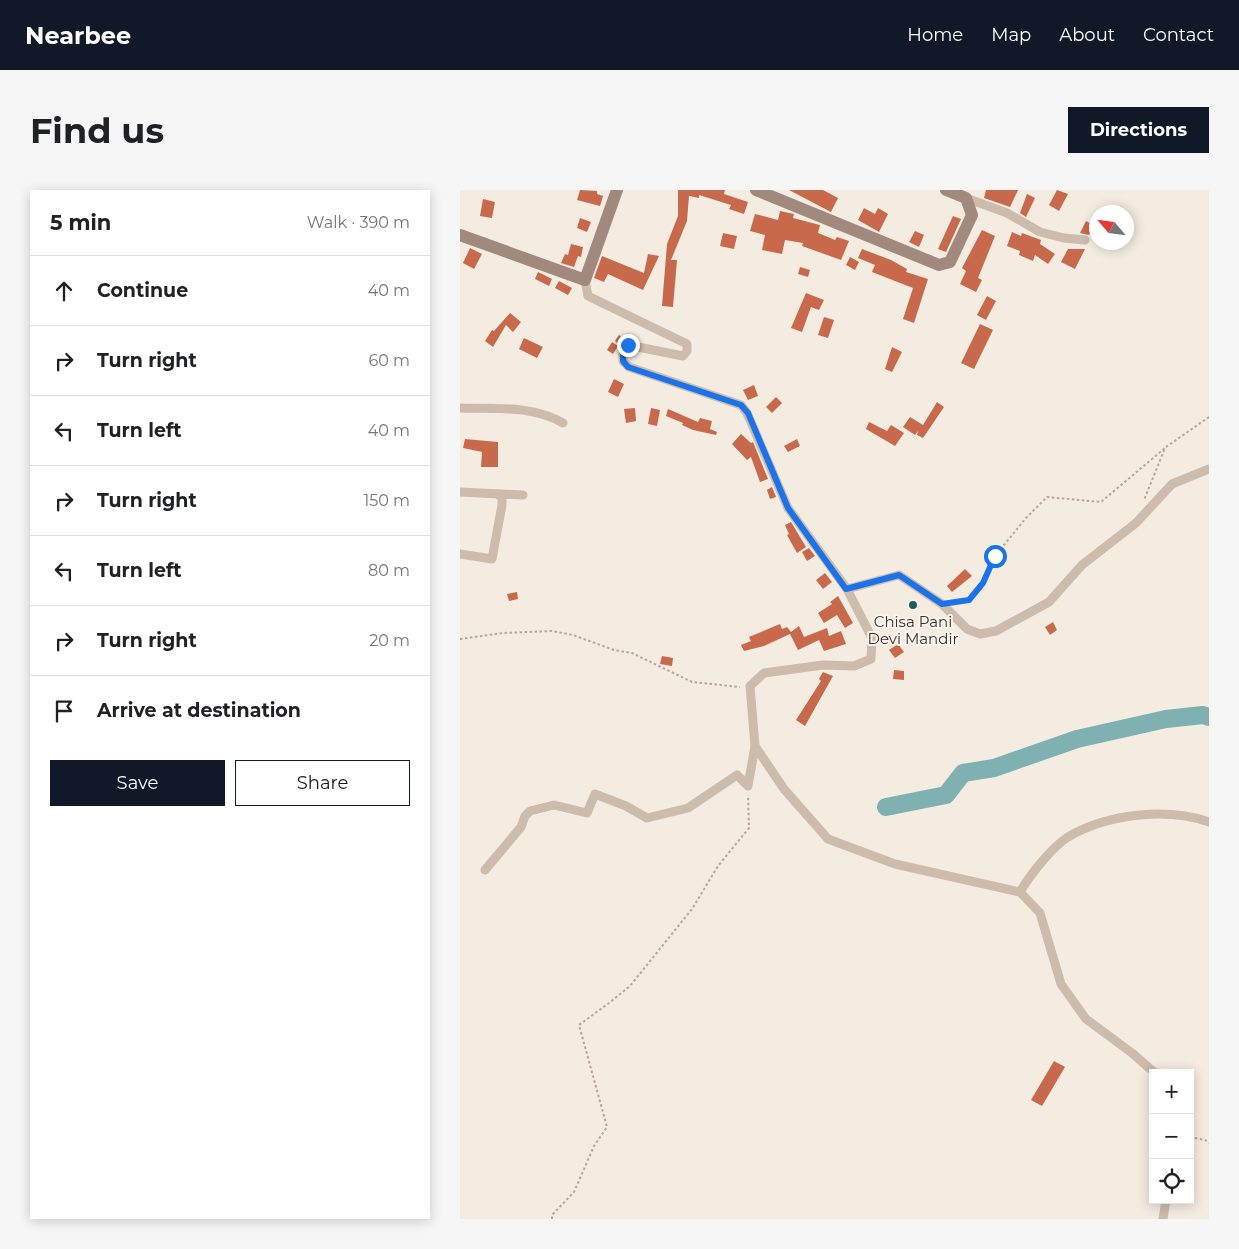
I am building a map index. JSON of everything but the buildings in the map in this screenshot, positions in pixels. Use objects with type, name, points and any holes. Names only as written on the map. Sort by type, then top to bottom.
[{"type":"street","points":[[617,190],[585,280],[588,296],[687,344],[687,351],[682,356],[628,345],[623,352],[623,361],[628,367],[741,405],[748,413],[788,508],[846,589],[872,638],[871,659],[854,666],[823,665],[764,673],[750,686],[755,746],[748,786]]},
{"type":"street","points":[[756,190],[939,265],[950,262],[972,215],[966,198]]},
{"type":"street","points":[[946,190],[1007,213],[1040,232],[1064,238],[1085,240]]},
{"type":"street","points":[[460,235],[585,280]]},
{"type":"street","points":[[460,408],[521,410],[544,413],[563,423]]},
{"type":"street","points":[[846,589],[899,575],[942,604],[967,629],[980,634],[996,630],[1049,602],[1082,565],[1136,523],[1172,484],[1209,469]]},
{"type":"street","points":[[460,492],[522,495]]},
{"type":"street","points":[[460,554],[492,558],[502,504],[502,498],[498,494]]},
{"type":"street","points":[[755,746],[784,789],[828,839],[895,864],[1020,892],[1040,913],[1061,984],[1086,1019],[1150,1069]]},
{"type":"street","points":[[485,870],[521,827],[525,816],[530,811],[554,805],[587,813],[595,794],[626,806],[647,818],[688,808],[738,775],[748,786]]},
{"type":"street","points":[[1020,892],[1030,876],[1067,838],[1098,826],[1132,816],[1162,813],[1209,822]]},
{"type":"street","points":[[1163,1219],[1165,1204]]},
{"type":"path","points":[[942,604],[969,600],[983,583],[995,556],[1026,518],[1047,497],[1101,502],[1165,448],[1209,418]]},
{"type":"path","points":[[1136,523],[1165,448]]},
{"type":"path","points":[[460,639],[516,632],[552,631],[573,635],[614,650],[632,653],[692,682],[730,687],[750,686]]},
{"type":"path","points":[[552,1219],[552,1215],[574,1192],[594,1146],[607,1127],[579,1025],[609,1004],[630,986],[692,909],[718,866],[749,828],[748,786]]},
{"type":"path","points":[[1194,1138],[1205,1140],[1209,1143]]},
{"type":"waterway","points":[[886,807],[946,795],[963,773],[994,768],[1077,739],[1166,719],[1203,715],[1209,717]]},
{"type":"place","name":"Chisa Pani Devi Mandir","points":[[913,605]]},
{"type":"route","points":[[628,345],[623,352],[623,361],[628,367],[741,405],[748,413],[788,508],[846,589],[899,575],[942,604],[969,600],[983,583],[995,556]]}]
